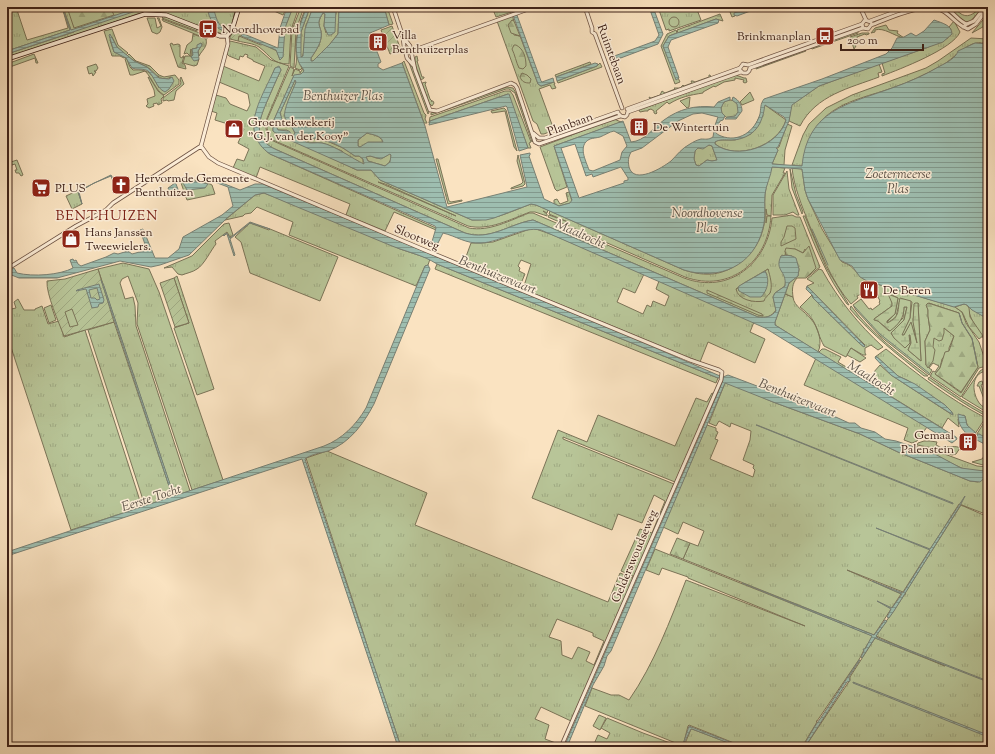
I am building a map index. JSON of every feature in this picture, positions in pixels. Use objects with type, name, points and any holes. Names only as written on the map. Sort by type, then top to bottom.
[{"type":"main road","points":[[7,59],[145,14],[166,15],[219,35],[227,36],[232,30],[239,7]]},
{"type":"street","points":[[393,7],[403,37],[406,53],[415,70]]},
{"type":"street","points":[[406,53],[534,7]]},
{"type":"street","name":"Ruimtebaan","points":[[585,7],[592,32],[595,34],[622,108]]},
{"type":"street","points":[[860,7],[868,29],[871,25],[916,9],[931,8],[944,12],[963,28],[968,29],[976,24],[988,8]]},
{"type":"street","points":[[740,70],[743,64],[749,67],[908,7]]},
{"type":"street","points":[[944,7],[953,12],[962,22],[967,24]]},
{"type":"street","points":[[963,28],[967,24],[974,21],[985,7]]},
{"type":"street","points":[[865,23],[871,25]]},
{"type":"street","points":[[967,24],[968,29]]},
{"type":"street","points":[[7,269],[76,226],[106,210],[113,203],[201,146],[228,44],[227,36]]},
{"type":"street","points":[[403,37],[410,46],[415,70],[430,110],[439,110],[506,86],[513,86],[518,93],[531,131]]},
{"type":"street","points":[[628,111],[622,108],[620,109],[619,114],[625,117],[628,111],[740,70],[747,73],[749,67]]},
{"type":"street","name":"Planbaan","points":[[531,131],[537,138],[545,138],[619,114]]},
{"type":"street","name":"Planbaan","points":[[531,131],[535,142],[537,144],[541,144],[619,114]]},
{"type":"street","name":"Slootweg","points":[[201,146],[212,160],[225,166],[690,360],[720,370],[722,373]]},
{"type":"street","name":"Gelderswoudseweg","points":[[561,747],[721,380],[722,373]]},
{"type":"green space","points":[[7,7],[16,7],[27,40],[68,28],[62,7],[70,30],[7,51]]},
{"type":"green space","points":[[63,7],[238,7],[231,30],[225,34],[158,13],[138,14],[7,58],[7,54],[74,32],[71,30]]},
{"type":"green space","points":[[67,7],[110,7],[114,15],[74,28]]},
{"type":"green space","points":[[276,7],[287,7],[283,15],[274,11]]},
{"type":"green space","points":[[293,7],[299,7],[291,30],[289,64],[283,64],[275,61],[257,46],[238,41],[239,36],[261,45],[263,44],[277,51],[280,60],[285,27]]},
{"type":"green space","points":[[301,7],[304,7],[296,30],[294,68],[290,66],[292,30]]},
{"type":"green space","points":[[306,7],[298,33],[300,65],[302,68],[300,70],[295,68],[296,43],[297,34]]},
{"type":"green space","points":[[310,7],[313,7],[306,25],[303,56],[300,57],[301,32]]},
{"type":"green space","points":[[336,7],[339,7],[338,34],[313,61],[311,61],[311,58],[320,41],[320,18],[323,13],[325,14],[324,26],[326,33],[336,14]]},
{"type":"green space","points":[[384,7],[387,7],[393,24],[389,25]]},
{"type":"green space","points":[[492,7],[510,7],[512,12],[496,17]]},
{"type":"green space","points":[[658,7],[696,7],[701,20],[669,31],[669,29],[666,30]]},
{"type":"green space","points":[[742,7],[750,7],[738,12],[732,17],[730,12]]},
{"type":"green space","points":[[949,7],[954,7],[961,14],[968,16],[983,7],[970,21],[966,22],[959,18]]},
{"type":"green space","points":[[720,14],[723,21],[716,19],[678,33],[677,30]]},
{"type":"green space","points":[[988,14],[988,24],[972,33]]},
{"type":"green space","points":[[512,15],[514,21],[512,20],[514,35],[520,36],[538,84],[541,86],[554,82],[555,84],[556,88],[552,89],[550,85],[539,89],[554,130],[544,134],[541,134],[537,124],[533,121],[497,21]]},
{"type":"green space","points":[[164,16],[195,28],[197,31],[162,18]]},
{"type":"green space","points":[[672,17],[676,17],[678,18],[678,26],[672,27],[669,24],[669,20]]},
{"type":"green space","points":[[147,18],[155,18],[157,28],[161,26],[157,18],[159,18],[162,27],[160,32],[157,34],[152,32]]},
{"type":"green space","points":[[162,19],[208,36],[207,39],[163,21]]},
{"type":"green space","points":[[512,20],[514,21],[520,36],[511,33],[508,25]]},
{"type":"green space","points":[[954,21],[960,32],[947,45],[925,58],[882,76],[882,74],[885,73],[882,63],[926,48],[948,38],[951,29],[949,27]]},
{"type":"green space","points":[[886,25],[889,30],[898,31],[897,33],[904,38],[878,29],[871,33],[875,28]]},
{"type":"green space","points":[[392,26],[401,50],[390,54],[381,30]]},
{"type":"green space","points":[[112,29],[118,45],[128,53],[126,55],[117,47],[112,37],[110,40],[114,52],[125,57],[124,58],[120,56],[112,56],[104,31]]},
{"type":"green space","points":[[676,30],[677,33],[669,36],[663,46],[680,82],[675,84],[661,46],[667,34]]},
{"type":"green space","points":[[858,31],[858,33],[812,49],[811,48]]},
{"type":"green space","points":[[233,32],[242,34],[239,36],[238,41],[230,39]]},
{"type":"green space","points":[[862,33],[869,34],[857,37],[858,42],[854,43],[856,46],[854,49],[850,37]]},
{"type":"green space","points":[[193,34],[206,39],[206,42],[199,56],[198,51],[202,44],[201,43],[197,48],[192,49],[193,55],[191,57],[191,49],[190,56],[187,53],[184,54],[187,45],[192,41]]},
{"type":"green space","points":[[971,38],[988,39],[988,44],[972,44],[943,65],[924,75],[899,86],[854,100],[828,114],[817,126],[811,136],[806,148],[802,166],[792,165],[803,135],[809,124],[826,108],[852,95],[926,68]]},
{"type":"green space","points":[[230,41],[256,47],[271,60],[289,66],[265,123],[267,133],[271,140],[469,228],[477,229],[492,227],[529,213],[533,213],[684,278],[701,282],[716,282],[731,278],[743,271],[754,261],[763,249],[769,234],[772,218],[792,215],[800,217],[820,267],[806,278],[813,269],[805,249],[803,253],[795,249],[785,251],[786,255],[781,256],[781,270],[786,281],[785,286],[775,293],[773,297],[776,310],[768,316],[758,317],[533,220],[483,235],[465,233],[277,150],[263,140],[259,128],[260,121],[281,70],[280,68],[275,68],[254,120],[254,130],[260,144],[270,154],[436,228],[436,230],[394,212],[385,231],[346,215],[350,204],[260,167],[256,178],[233,168],[237,159],[244,161],[249,149],[238,143],[244,129],[215,120],[217,113],[211,111],[216,95],[226,98],[230,104],[247,111],[250,105],[248,94],[219,82],[223,66],[259,81],[265,66],[253,61],[247,57],[248,55],[245,54],[243,57],[240,56],[239,60],[227,54]],"holes":[[[768,269],[770,293],[765,297],[751,301],[736,289]]]},
{"type":"green space","points":[[172,43],[173,45],[180,45],[180,57],[182,58],[184,56],[182,63],[185,65],[186,69],[178,67],[170,44]]},
{"type":"green space","points":[[514,45],[519,47],[524,54],[526,66],[523,69],[519,68],[517,63],[512,49]]},
{"type":"green space","points":[[805,50],[806,51],[756,69],[756,68]]},
{"type":"green space","points":[[34,54],[38,63],[36,63],[35,58],[7,68],[7,64]]},
{"type":"green space","points":[[129,54],[136,61],[150,66],[159,75],[164,77],[175,75],[179,80],[179,84],[164,95],[158,90],[145,71],[150,73],[159,88],[171,77],[163,79],[147,67],[134,61],[127,56]]},
{"type":"green space","points":[[185,56],[191,56],[192,58],[199,59],[197,65],[194,66],[183,63]]},
{"type":"green space","points":[[417,56],[422,77],[424,77],[421,80],[415,64],[415,57]]},
{"type":"green space","points":[[126,57],[130,67],[133,70],[145,71],[130,75],[125,59]]},
{"type":"green space","points":[[408,60],[412,65],[429,112],[428,114]]},
{"type":"green space","points":[[404,61],[426,115],[425,119],[427,123],[424,123],[402,63]]},
{"type":"green space","points":[[590,62],[591,64],[556,77],[555,75]]},
{"type":"green space","points":[[600,63],[602,67],[558,83],[557,81],[597,66]]},
{"type":"green space","points":[[96,64],[98,68],[94,71],[96,72],[93,76],[92,73],[89,74],[87,67]]},
{"type":"green space","points":[[879,64],[882,72],[878,73],[879,77],[845,89],[824,100],[807,115],[800,126],[789,121],[791,105],[819,86]]},
{"type":"green space","points":[[290,67],[294,69],[292,76],[295,69],[300,71],[300,73],[302,68],[304,71],[301,74],[294,76],[273,122],[273,131],[357,170],[371,170],[380,180],[472,220],[495,217],[531,204],[548,210],[547,213],[543,211],[547,214],[547,216],[530,212],[492,226],[468,226],[273,140],[268,131],[267,120]],"holes":[[[378,182],[385,184],[456,216]]]},
{"type":"green space","points":[[735,71],[735,73],[633,109],[633,108]]},
{"type":"green space","points":[[522,73],[531,79],[530,83],[522,80],[520,77]]},
{"type":"green space","points":[[709,75],[711,77],[650,99],[649,97],[651,98],[660,95],[662,91],[665,93],[675,89],[674,88],[680,88],[683,85],[692,83],[691,81],[695,82],[709,77]]},
{"type":"green space","points":[[736,75],[746,78],[747,82],[745,83],[743,82],[744,80],[735,78],[735,80],[724,82],[715,87],[714,86],[703,93],[685,97],[669,104],[667,102],[656,111],[656,114],[651,109],[640,112],[639,110]]},
{"type":"green space","points":[[148,77],[158,91],[164,96],[161,99],[162,103],[158,105],[157,103],[153,104],[154,106],[149,108],[146,106],[148,104],[147,99],[155,96]]},
{"type":"green space","points":[[181,77],[184,84],[176,91],[174,100],[163,101],[163,98],[180,85]]},
{"type":"green space","points":[[295,80],[296,82],[285,112],[286,120],[295,133],[293,136],[287,130],[278,130],[276,126],[281,115],[280,113]]},
{"type":"green space","points":[[426,82],[425,84],[430,99],[434,103],[432,106],[429,103],[422,83]]},
{"type":"green space","points":[[507,87],[513,88],[516,93],[534,140],[532,142],[515,93],[509,89],[431,115],[431,113]]},
{"type":"green space","points":[[505,91],[510,91],[513,95],[531,142],[529,143],[531,148],[528,148],[508,94],[430,121],[429,123],[430,117]]},
{"type":"green space","points":[[750,92],[754,100],[742,105],[740,102]]},
{"type":"green space","points":[[690,97],[689,107],[687,108],[680,101]]},
{"type":"green space","points":[[730,100],[736,103],[739,109],[736,115],[730,118],[724,115],[721,109],[724,103]]},
{"type":"green space","points":[[765,105],[786,120],[782,129],[775,137],[766,144],[745,151],[724,149],[715,144],[718,140],[735,140],[751,134]]},
{"type":"green space","points":[[504,108],[506,110],[517,151],[514,147],[505,111],[492,113],[491,111]]},
{"type":"green space","points":[[614,119],[621,122],[554,146],[567,187],[557,191],[540,147]]},
{"type":"green space","points":[[787,124],[792,126],[785,150],[784,165],[772,164],[778,150],[776,149],[779,147]]},
{"type":"green space","points":[[302,133],[308,138],[327,141],[343,148],[355,156],[359,156],[363,159],[363,165],[348,157],[342,151],[328,145],[306,142],[299,135]]},
{"type":"green space","points":[[367,133],[378,137],[383,142],[360,147],[358,146],[358,140]]},
{"type":"green space","points":[[709,145],[712,146],[717,160],[707,160],[699,166],[696,165],[694,159],[695,151],[698,148]]},
{"type":"green space","points":[[390,153],[391,159],[385,166],[368,161],[366,157],[372,156],[382,158]]},
{"type":"green space","points":[[518,155],[525,184],[523,186],[511,189],[523,182],[517,161]]},
{"type":"green space","points":[[436,159],[438,159],[449,201],[462,201],[448,204]]},
{"type":"green space","points":[[17,160],[23,175],[21,176],[19,173],[16,173],[15,170],[17,170],[15,164],[12,165],[11,162]]},
{"type":"green space","points":[[772,167],[785,168],[783,173],[785,173],[772,195],[771,216],[763,247],[754,260],[744,270],[731,277],[717,281],[701,281],[685,277],[548,217],[549,215],[568,222],[549,214],[550,211],[684,270],[700,274],[714,274],[728,270],[735,266],[753,249],[761,236],[764,225],[765,191]]},
{"type":"green space","points":[[792,168],[802,169],[808,199],[822,229],[842,262],[853,268],[863,279],[867,281],[955,307],[962,312],[966,323],[979,342],[987,366],[979,368],[961,397],[930,376],[939,366],[933,363],[929,368],[932,370],[929,375],[880,336],[856,310],[853,305],[861,299],[869,309],[871,308],[872,310],[880,304],[878,297],[875,296],[878,287],[864,283],[861,294],[857,296],[858,298],[851,304],[844,295],[832,276],[817,245],[796,189]],"holes":[[[892,295],[898,298],[895,314],[886,323],[896,317],[900,299],[912,302],[910,318],[902,336],[911,323],[917,343],[913,319],[918,303],[921,361],[908,350],[911,343],[910,335],[909,344],[893,336],[891,333],[904,320],[907,307],[904,307],[903,318],[889,331],[874,319],[892,306]],[[929,303],[959,313],[962,323],[972,339],[978,367],[961,393],[935,374],[940,368],[942,359],[949,351],[954,336],[944,328],[934,338],[926,365],[925,341],[930,330],[927,307]]]},
{"type":"green space","points":[[790,169],[796,194],[803,212],[802,214],[792,188]]},
{"type":"green space","points":[[787,171],[789,189],[799,215],[793,212],[785,215],[773,215],[773,195]]},
{"type":"green space","points":[[182,178],[210,184],[212,185],[215,194],[187,200],[180,180]]},
{"type":"green space","points":[[81,189],[78,192],[82,204],[72,209],[66,196]]},
{"type":"green space","points":[[569,192],[572,201],[570,203],[559,206],[554,204],[554,200],[557,199],[560,204],[568,201],[566,193]]},
{"type":"green space","points":[[264,193],[353,228],[400,249],[430,259],[428,265],[425,266],[416,286],[289,235],[293,222],[257,207],[251,213],[225,220],[255,195]]},
{"type":"green space","points":[[803,216],[805,216],[826,267],[849,305],[840,294],[827,272]]},
{"type":"green space","points":[[229,223],[233,235],[230,237],[227,232],[215,241],[216,244],[200,267],[192,272],[182,275],[178,274],[172,267],[164,268],[192,256],[224,224]]},
{"type":"green space","points":[[250,223],[269,230],[270,229],[338,257],[320,301],[250,273],[241,242],[235,237]]},
{"type":"green space","points":[[787,226],[792,226],[795,228],[796,239],[781,246],[781,242]]},
{"type":"green space","points":[[533,228],[644,274],[635,293],[623,288],[617,302],[643,314],[647,305],[651,307],[653,301],[665,306],[669,296],[656,289],[659,281],[754,322],[750,332],[765,339],[755,363],[708,342],[700,362],[523,289],[531,264],[521,260],[518,266],[520,268],[519,271],[525,274],[519,288],[463,265],[471,243],[493,242]]},
{"type":"green space","points":[[809,246],[816,268],[806,278],[797,278],[794,282],[792,292],[793,297],[785,294],[789,283],[798,276],[799,269],[792,256],[786,255],[786,248],[795,249],[803,253]]},
{"type":"green space","points":[[123,263],[149,269],[159,292],[223,480],[192,490],[137,324],[138,303],[128,276],[122,279],[120,283],[125,299],[133,297],[136,326],[190,491],[174,496],[173,494],[98,269]]},
{"type":"green space","points":[[437,264],[718,378],[716,383],[435,269]]},
{"type":"green space","points":[[98,269],[114,322],[64,336],[51,301],[47,281],[65,279]]},
{"type":"green space","points":[[768,269],[771,287],[770,293],[764,301],[756,302],[747,300],[737,293],[736,289],[738,288],[739,291],[767,275],[765,271]]},
{"type":"green space","points":[[819,269],[822,270],[849,311],[883,347],[878,350],[871,345],[865,348],[866,355],[863,355],[851,348],[846,357],[824,346],[813,321],[800,307],[812,295],[813,298],[859,343],[864,347],[865,345],[807,286],[814,283],[807,279]]},
{"type":"green space","points":[[177,276],[214,389],[197,395],[174,328],[189,323],[174,278]]},
{"type":"green space","points":[[174,278],[189,323],[175,327],[160,283]]},
{"type":"green space","points":[[707,290],[762,314],[763,316],[707,293]]},
{"type":"green space","points":[[785,294],[793,297],[795,304],[814,322],[820,339],[818,352],[775,325]]},
{"type":"green space","points":[[888,294],[898,298],[895,314],[887,321],[887,323],[895,318],[900,298],[911,301],[910,318],[902,335],[904,335],[911,322],[917,343],[913,322],[914,304],[918,303],[921,361],[908,350],[911,343],[910,335],[910,343],[905,348],[894,338],[891,333],[904,320],[907,307],[904,307],[900,320],[890,331],[878,321],[874,320],[892,306]]},
{"type":"green space","points":[[18,299],[24,310],[35,310],[42,306],[48,324],[59,321],[64,337],[85,330],[142,507],[71,530],[7,335],[7,310],[16,308],[14,302]]},
{"type":"green space","points":[[928,303],[959,313],[962,323],[972,339],[978,367],[961,392],[935,374],[940,368],[945,352],[949,351],[954,336],[944,328],[942,340],[939,341],[934,338],[933,347],[935,350],[933,361],[928,368],[926,365],[925,341],[930,330],[926,305]]},
{"type":"green space","points":[[964,304],[969,308],[970,317],[983,336],[979,339],[969,327],[962,312],[955,307]]},
{"type":"green space","points":[[51,305],[56,320],[49,323],[44,308]]},
{"type":"green space","points":[[967,305],[988,308],[988,340],[985,340],[976,328]]},
{"type":"green space","points":[[851,306],[877,335],[928,376],[924,376],[876,336],[850,309]]},
{"type":"green space","points":[[72,309],[78,325],[70,327],[65,312]]},
{"type":"green space","points":[[114,322],[172,495],[171,497],[145,506],[88,330]]},
{"type":"green space","points":[[851,348],[866,358],[860,362],[847,355]]},
{"type":"green space","points":[[822,349],[841,357],[838,362],[853,371],[852,373],[821,354],[819,352]]},
{"type":"green space","points":[[886,349],[921,377],[984,417],[984,420],[973,437],[975,433],[967,425],[965,416],[963,415],[958,419],[959,427],[948,418],[942,428],[866,381],[880,365],[891,375],[953,414],[945,405],[907,380],[898,376],[876,356]]},
{"type":"green space","points":[[816,358],[927,427],[917,441],[912,443],[904,440],[908,428],[804,385]]},
{"type":"green space","points":[[983,369],[987,370],[988,373],[987,374],[986,371],[977,376],[974,390],[977,400],[981,405],[988,409],[988,413],[962,397],[980,371]]},
{"type":"green space","points":[[929,377],[988,415],[986,416],[963,403],[928,379]]},
{"type":"green space","points":[[982,381],[983,384],[981,385],[988,405],[983,401],[984,399],[979,386],[977,386],[979,382]]},
{"type":"green space","points":[[727,382],[773,402],[860,434],[898,452],[970,481],[978,482],[988,475],[988,515],[959,504],[903,592],[847,570],[901,594],[874,635],[683,559],[690,543],[698,546],[704,531],[683,522],[678,534],[663,527],[707,425],[716,428],[716,431],[718,432],[715,439],[718,440],[710,459],[753,477],[755,470],[753,468],[754,465],[743,460],[750,440],[751,431],[731,423],[730,427],[719,421],[716,426],[709,423],[725,383]]},
{"type":"green space","points":[[712,393],[714,394],[675,482],[563,437],[563,439],[674,484],[571,721],[541,707],[535,719],[549,725],[545,739],[561,745],[560,747],[401,747],[306,458],[327,451],[427,493],[415,525],[608,602],[620,573],[632,578],[633,576],[621,571],[640,529],[652,533],[665,501],[654,495],[642,523],[618,514],[612,530],[532,498],[558,430],[587,442],[598,415],[675,446],[696,398],[707,402]],"holes":[[[557,619],[593,633],[593,636],[604,641],[594,665],[586,661],[590,652],[578,647],[572,659],[562,655],[561,641],[549,637]]]},
{"type":"green space","points":[[988,419],[988,441],[979,434],[975,439],[985,421]]},
{"type":"green space","points":[[924,441],[937,442],[936,445],[942,448],[944,446],[960,448],[956,454],[952,455],[933,448],[917,445],[918,443]]},
{"type":"green space","points":[[913,447],[939,452],[977,466],[988,467],[988,470],[981,472],[966,470],[929,452]]},
{"type":"green space","points":[[987,452],[988,465],[972,462],[982,459]]},
{"type":"green space","points":[[961,505],[988,517],[988,747],[805,747],[850,680],[850,677],[875,638],[945,666],[876,636],[906,594],[905,593]]},
{"type":"green space","points":[[677,538],[690,543],[683,559],[670,554]]},
{"type":"green space","points":[[655,549],[873,636],[860,658],[816,721],[817,722],[802,747],[744,747],[689,725],[683,746],[585,706],[592,688],[611,695],[619,695],[629,700],[654,657],[686,580],[805,626],[688,577],[662,568],[659,575],[646,570]]},
{"type":"green space","points":[[599,715],[606,718],[600,730],[593,726]]},
{"type":"green space","points":[[607,718],[681,747],[597,746],[594,744],[598,735],[607,739],[610,733],[601,728]]},
{"type":"green space","points":[[692,729],[739,747],[684,746]]},
{"type":"water","points":[[62,7],[71,30],[140,7],[148,7],[7,54],[7,51],[70,30]]},
{"type":"water","points":[[207,7],[213,7],[219,23],[226,29],[226,31],[215,26],[209,15]]},
{"type":"water","points":[[287,7],[293,7],[285,28],[283,57],[280,60],[276,50],[241,36],[244,34],[278,48],[280,28]]},
{"type":"water","points":[[307,7],[310,7],[301,32],[301,57],[303,56],[305,29],[313,7],[336,7],[335,32],[331,35],[328,35],[324,26],[325,14],[323,13],[320,17],[319,23],[321,38],[311,58],[311,61],[313,61],[338,34],[339,7],[384,7],[389,25],[370,33],[381,62],[378,64],[378,67],[383,70],[402,63],[425,126],[447,207],[527,187],[520,155],[530,153],[529,156],[544,199],[559,206],[570,203],[572,200],[554,146],[623,121],[631,142],[636,141],[645,137],[664,120],[675,113],[694,107],[714,107],[718,102],[730,97],[730,100],[724,102],[721,108],[722,113],[725,116],[723,120],[720,121],[717,130],[714,128],[718,117],[702,113],[693,114],[678,121],[642,148],[631,152],[628,163],[632,172],[636,175],[642,175],[655,171],[667,164],[684,148],[697,140],[713,137],[714,131],[720,136],[728,138],[740,137],[745,134],[758,120],[761,105],[764,99],[822,79],[886,54],[892,48],[897,38],[904,37],[911,33],[916,36],[924,31],[934,20],[943,23],[950,28],[952,34],[943,42],[819,86],[792,105],[789,121],[778,147],[776,148],[778,150],[772,164],[802,166],[805,147],[812,132],[821,121],[832,112],[860,99],[911,81],[945,63],[955,56],[958,51],[975,43],[988,44],[988,319],[964,304],[954,307],[867,281],[860,277],[852,266],[840,260],[808,199],[802,169],[772,167],[766,187],[763,228],[752,252],[743,261],[722,272],[697,273],[684,270],[536,205],[531,204],[486,220],[472,220],[380,180],[371,170],[357,170],[278,135],[273,131],[273,122],[294,75],[301,74],[304,71],[299,62],[296,47],[298,33]],"holes":[[[295,80],[296,82],[284,115],[295,133],[293,136],[289,131],[278,130],[276,126],[282,119],[280,113]],[[765,105],[784,117],[786,120],[782,129],[766,144],[745,151],[724,149],[715,144],[715,142],[719,140],[736,140],[746,137],[754,131],[760,123]],[[614,131],[623,136],[627,146],[622,152],[620,160],[593,171],[589,170],[583,149],[584,145],[590,139],[600,137]],[[302,133],[308,138],[333,143],[355,156],[359,156],[363,159],[364,164],[327,144],[306,142],[299,135]],[[367,133],[379,137],[383,142],[368,142],[360,147],[358,146],[358,140]],[[575,144],[586,176],[592,174],[593,177],[621,167],[628,178],[628,180],[624,181],[624,183],[579,198],[561,148]],[[709,145],[712,146],[717,160],[707,160],[699,166],[696,165],[694,159],[695,151],[698,148],[703,149]],[[390,154],[391,155],[390,162],[385,166],[368,161],[366,157],[370,156],[381,159]]]},
{"type":"water","points":[[510,7],[514,7],[541,81],[542,82],[553,78],[554,82],[541,86],[538,84]]},
{"type":"water","points":[[649,7],[653,7],[663,34],[658,44],[610,62],[609,58],[655,41],[659,35]]},
{"type":"water","points":[[750,7],[761,7],[737,16],[734,15],[734,13]]},
{"type":"water","points":[[716,19],[719,20],[718,23],[671,40],[668,47],[679,78],[676,80],[663,46],[669,36]]},
{"type":"water","points":[[110,34],[117,47],[134,61],[147,67],[159,78],[169,79],[172,77],[174,81],[169,89],[165,92],[162,90],[148,71],[132,68],[126,58],[114,52]]},
{"type":"water","points":[[201,43],[202,45],[198,51],[199,59],[194,61],[191,57],[193,55],[192,49],[197,48],[197,45]]},
{"type":"water","points":[[595,63],[598,64],[597,66],[557,81],[556,77]]},
{"type":"water","points":[[279,66],[281,70],[262,114],[259,128],[260,135],[269,146],[465,233],[483,235],[533,220],[758,317],[770,316],[776,311],[773,297],[775,293],[785,286],[784,277],[779,265],[781,256],[792,256],[796,258],[799,269],[798,276],[789,283],[775,325],[957,439],[952,443],[765,328],[541,230],[526,230],[496,240],[481,243],[466,241],[443,233],[436,247],[432,248],[431,245],[436,228],[435,226],[270,154],[260,145],[255,135],[254,124],[256,113],[259,101],[275,68]]},
{"type":"water","points":[[508,94],[528,148],[519,151],[506,106],[429,125],[430,121]]},
{"type":"water","points":[[733,97],[740,103],[742,111],[736,119],[725,119],[727,117],[735,116],[738,112],[737,104],[732,100]]},
{"type":"water","points":[[111,175],[114,180],[126,178],[113,181],[111,176],[97,182]]},
{"type":"water","points":[[212,179],[240,190],[255,184],[263,184],[720,376],[723,377],[728,375],[757,386],[785,394],[849,423],[855,423],[861,428],[875,432],[885,439],[933,453],[961,468],[984,471],[988,470],[988,475],[980,482],[970,481],[898,452],[860,434],[725,383],[611,651],[593,685],[567,747],[564,747],[705,423],[723,378],[718,378],[264,193],[255,195],[227,218],[189,255],[160,265],[151,267],[120,261],[57,278],[19,278],[9,274],[7,275],[7,272],[14,268],[17,273],[23,274],[54,274],[73,268],[70,260],[73,259],[74,261],[76,260],[81,266],[114,253],[118,254],[128,251],[132,254],[147,250],[140,230],[143,229],[155,258],[168,258],[179,249],[183,237],[222,215],[233,206],[228,187],[212,181]]},
{"type":"water","points":[[186,180],[208,184],[205,188],[187,190],[183,183]]},
{"type":"water","points":[[175,183],[179,192],[171,195],[168,188]]},
{"type":"water","points":[[92,184],[79,192],[82,204],[78,191]]},
{"type":"water","points":[[250,222],[270,229],[250,223],[230,239],[235,255],[234,256],[227,234],[224,236],[223,235],[227,233],[230,238]]},
{"type":"water","points":[[428,265],[430,269],[374,404],[366,418],[356,432],[343,443],[328,451],[307,457],[305,459],[401,747],[398,747],[302,459],[7,556],[7,552],[171,497],[172,495],[101,280],[174,496],[324,446],[337,440],[348,431],[366,408],[425,266]]},
{"type":"water","points":[[765,271],[767,274],[768,284],[761,297],[750,297],[739,291],[739,286]]},
{"type":"water","points":[[99,284],[104,300],[103,303],[99,304],[98,307],[92,308],[86,289],[76,291]],"holes":[[[97,288],[100,299],[97,300],[95,298],[91,298],[89,290]]]},
{"type":"water","points":[[807,286],[865,346],[864,347],[813,298],[813,296],[806,289]]},
{"type":"water","points":[[876,356],[898,376],[915,384],[945,405],[953,415],[891,375],[875,358]]},
{"type":"water","points":[[958,414],[965,416],[967,425],[976,433],[972,437],[962,428],[959,422]]},
{"type":"water","points":[[756,425],[953,503],[953,504]]},
{"type":"water","points":[[978,434],[986,438],[988,446],[975,439]]},
{"type":"water","points":[[965,496],[894,611],[889,618],[887,617],[891,609],[877,601],[892,608],[902,594],[872,581],[903,593],[930,550],[876,528],[930,549]]},
{"type":"water","points":[[742,583],[874,635],[885,620],[887,621],[876,636],[878,638],[988,682],[875,638],[862,658],[861,657],[864,651],[863,649],[865,649],[872,636]]},
{"type":"water","points":[[859,660],[849,677],[850,681],[847,682],[805,747],[803,747],[816,724]]},
{"type":"water","points":[[853,683],[988,735],[988,737]]},
{"type":"water","points":[[689,726],[743,747],[739,747],[691,729],[682,747]]},
{"type":"waterway","points":[[812,229],[828,265]]},
{"type":"waterway","points":[[854,306],[880,334],[929,373]]},
{"type":"waterway","points":[[959,313],[962,323],[972,338],[977,364]]},
{"type":"place","name":"Noordhovepad","points":[[208,29]]},
{"type":"place","name":"Brinkmanplan","points":[[825,36]]},
{"type":"place","name":"Villa Benthuizerplas","points":[[378,42]]},
{"type":"place","name":"De Wintertuin","points":[[639,127]]},
{"type":"place","name":"Groentekwekerij \"G.J. van der Kooy\"","points":[[234,129]]},
{"type":"place","name":"Hervormde Gemeente Benthuizen","points":[[121,185]]},
{"type":"place","name":"PLUS","points":[[41,188]]},
{"type":"place","name":"Hans Janssen Tweewielers.","points":[[71,239]]},
{"type":"place","name":"De Beren","points":[[869,290]]},
{"type":"place","name":"Gemaal Palenstein","points":[[968,442]]},
{"type":"district","name":"BENTHUIZEN","points":[[107,215]]},
{"type":"water label","name":"Benthuizer Plas","points":[[343,95]]},
{"type":"water label","name":"Zoetermeerse Plas","points":[[898,180]]},
{"type":"water label","name":"Noordhovense Plas","points":[[707,220]]},
{"type":"water label","name":"Maaltocht","points":[[581,233]]},
{"type":"water label","name":"Benthuizervaart","points":[[498,274]]},
{"type":"water label","name":"Maaltocht","points":[[872,377]]},
{"type":"water label","name":"Benthuizervaart","points":[[798,397]]},
{"type":"water label","name":"Eerste Tocht","points":[[151,497]]}]
